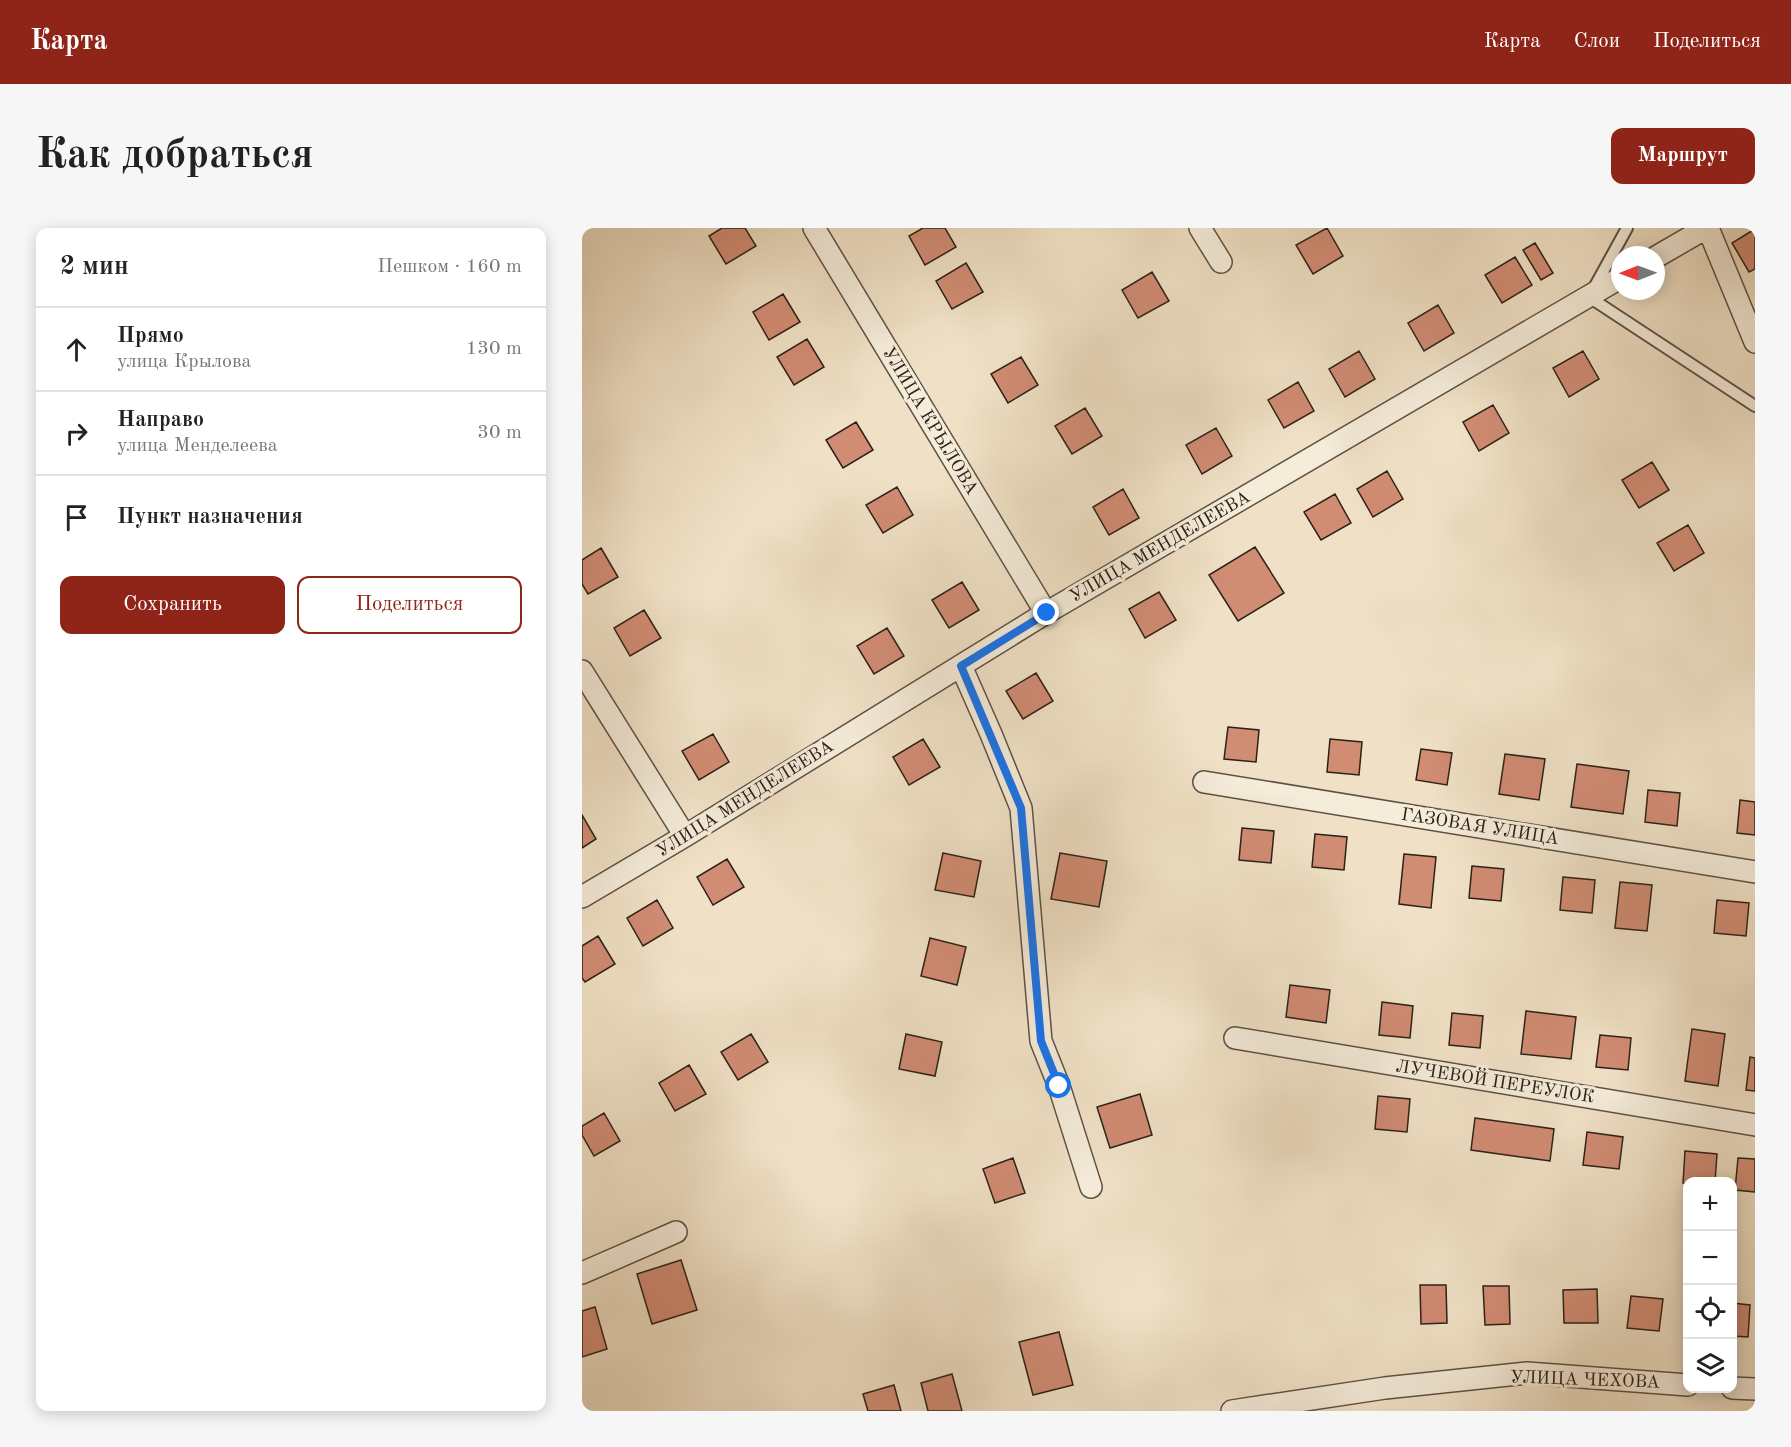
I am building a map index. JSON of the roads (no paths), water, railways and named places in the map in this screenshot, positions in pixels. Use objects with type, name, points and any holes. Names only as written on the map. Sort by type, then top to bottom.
[{"type":"street","name":"УЛИЦА КРЫЛОВА","points":[[814,228],[1047,613]]},
{"type":"street","points":[[1200,228],[1221,262]]},
{"type":"street","points":[[1665,252],[1707,228],[1755,342]]},
{"type":"street","name":"УЛИЦА МЕНДЕЛЕЕВА","points":[[582,897],[686,837],[1047,613],[1611,283]]},
{"type":"street","points":[[961,666],[1021,808],[1041,1041],[1059,1086],[1091,1187]]},
{"type":"street","points":[[582,671],[686,837]]},
{"type":"street","name":"ГАЗОВАЯ УЛИЦА","points":[[1204,782],[1755,872]]},
{"type":"street","name":"ЛУЧЕВОЙ ПЕРЕУЛОК","points":[[1235,1038],[1755,1125]]},
{"type":"street","points":[[582,1273],[676,1232]]},
{"type":"street","name":"УЛИЦА ЧЕХОВА","points":[[1232,1411],[1385,1388],[1527,1373],[1683,1384]]},
{"type":"street","points":[[1737,1388],[1755,1389]]},
{"type":"lane","points":[[1628,228],[1588,297],[1755,406]]}]
